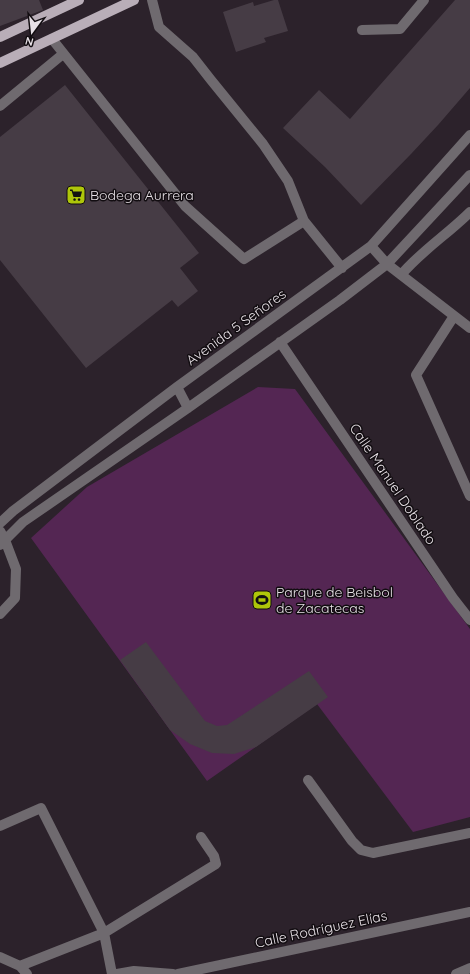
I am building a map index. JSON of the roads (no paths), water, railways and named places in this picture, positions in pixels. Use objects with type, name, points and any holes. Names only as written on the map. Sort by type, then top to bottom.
[{"type":"main road","points":[[0,37],[79,0]]},
{"type":"main road","points":[[0,63],[134,0]]},
{"type":"street","points":[[152,0],[159,27],[194,57],[263,144],[288,181],[304,221],[342,268]]},
{"type":"street","points":[[362,30],[400,29],[424,0]]},
{"type":"street","points":[[52,39],[185,206],[244,259],[304,221]]},
{"type":"street","points":[[0,106],[63,54]]},
{"type":"street","name":"Avenida 5 Señores","points":[[0,522],[177,387],[372,246],[470,135]]},
{"type":"street","points":[[0,614],[15,598],[16,569],[2,539],[23,522],[188,408],[340,300],[387,264],[470,174]]},
{"type":"street","points":[[401,275],[410,264],[470,212]]},
{"type":"street","points":[[372,246],[387,264],[470,328]]},
{"type":"street","points":[[454,316],[416,375],[470,496]]},
{"type":"street","name":"Calle Manuel Doblado","points":[[280,342],[453,598],[470,620]]},
{"type":"street","points":[[177,387],[188,408]]},
{"type":"street","points":[[308,780],[352,841],[361,850],[373,853],[470,833]]},
{"type":"street","points":[[0,826],[41,808],[104,932],[112,974]]},
{"type":"street","points":[[20,966],[104,932],[216,864],[214,856],[201,837]]},
{"type":"street","name":"Calle Rodríguez Elías","points":[[178,974],[470,912]]},
{"type":"street","points":[[0,957],[20,966],[27,974]]},
{"type":"street","points":[[456,974],[470,968]]},
{"type":"street","points":[[117,974],[134,971],[173,974]]},
{"type":"place","name":"Bodega Aurrera","points":[[76,195]]},
{"type":"place","name":"Parque de Beisbol de Zacatecas","points":[[262,600]]}]
